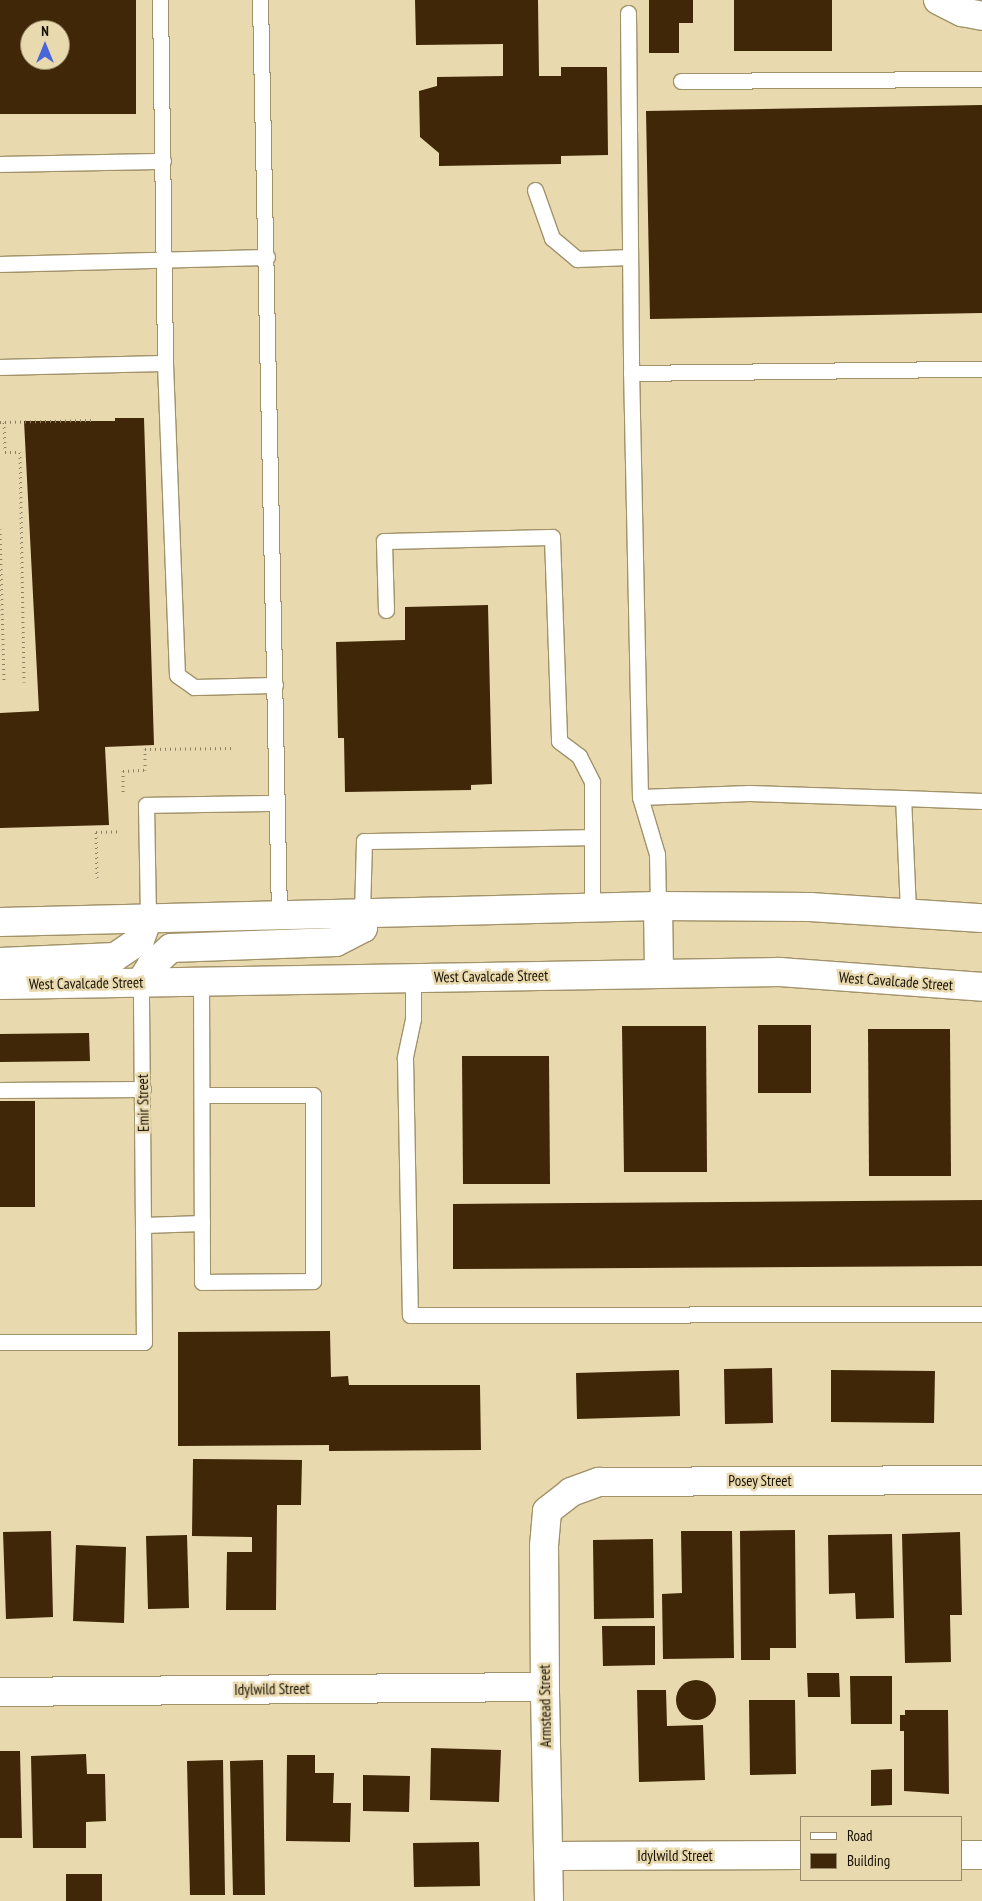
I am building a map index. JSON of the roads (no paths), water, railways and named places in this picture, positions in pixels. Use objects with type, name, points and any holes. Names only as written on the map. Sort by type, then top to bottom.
[{"type":"main road","points":[[938,0],[962,12],[982,16]]},
{"type":"main road","points":[[658,906],[659,973]]},
{"type":"main road","points":[[0,922],[658,906],[908,911],[982,918]]},
{"type":"main road","points":[[140,982],[151,966],[170,948],[336,942],[363,928],[362,913]]},
{"type":"main road","points":[[0,962],[115,957],[140,940],[148,918]]},
{"type":"main road","name":"West Cavalcade Street","points":[[0,985],[780,972],[982,987]]},
{"type":"main road","name":"Posey Street","points":[[547,1511],[571,1492],[599,1482],[982,1480]]},
{"type":"main road","name":"Armstead Street","points":[[547,1511],[544,1546],[549,1901]]},
{"type":"main road","name":"Idylwild Street","points":[[0,1692],[545,1687]]},
{"type":"main road","name":"Idylwild Street","points":[[548,1856],[800,1855]]},
{"type":"main road","points":[[962,1855],[982,1855]]},
{"type":"lane","points":[[160,0],[165,363],[177,675],[194,686],[275,685]]},
{"type":"lane","points":[[260,0],[267,257],[279,915]]},
{"type":"lane","points":[[628,13],[631,374],[640,797],[657,854],[658,906]]},
{"type":"lane","points":[[681,82],[982,79]]},
{"type":"lane","points":[[0,164],[163,161]]},
{"type":"lane","points":[[535,190],[552,238],[577,259],[630,257]]},
{"type":"lane","points":[[0,264],[267,257]]},
{"type":"lane","points":[[0,367],[165,363]]},
{"type":"lane","points":[[631,374],[982,369]]},
{"type":"lane","points":[[386,610],[384,541],[552,537],[559,741],[579,756],[592,782],[590,838],[592,908]]},
{"type":"lane","points":[[640,797],[749,793],[982,801]]},
{"type":"lane","points":[[903,798],[908,911]]},
{"type":"lane","points":[[148,918],[146,805],[276,803]]},
{"type":"lane","points":[[362,913],[364,841],[590,838]]},
{"type":"lane","points":[[412,978],[413,1019],[405,1058],[410,1316],[982,1314]]},
{"type":"lane","name":"Emir Street","points":[[0,1342],[144,1342],[143,1089],[140,982]]},
{"type":"lane","points":[[200,982],[202,1282],[313,1281],[313,1094],[202,1095]]},
{"type":"lane","points":[[0,1090],[143,1089]]},
{"type":"lane","points":[[144,1224],[202,1223]]}]
